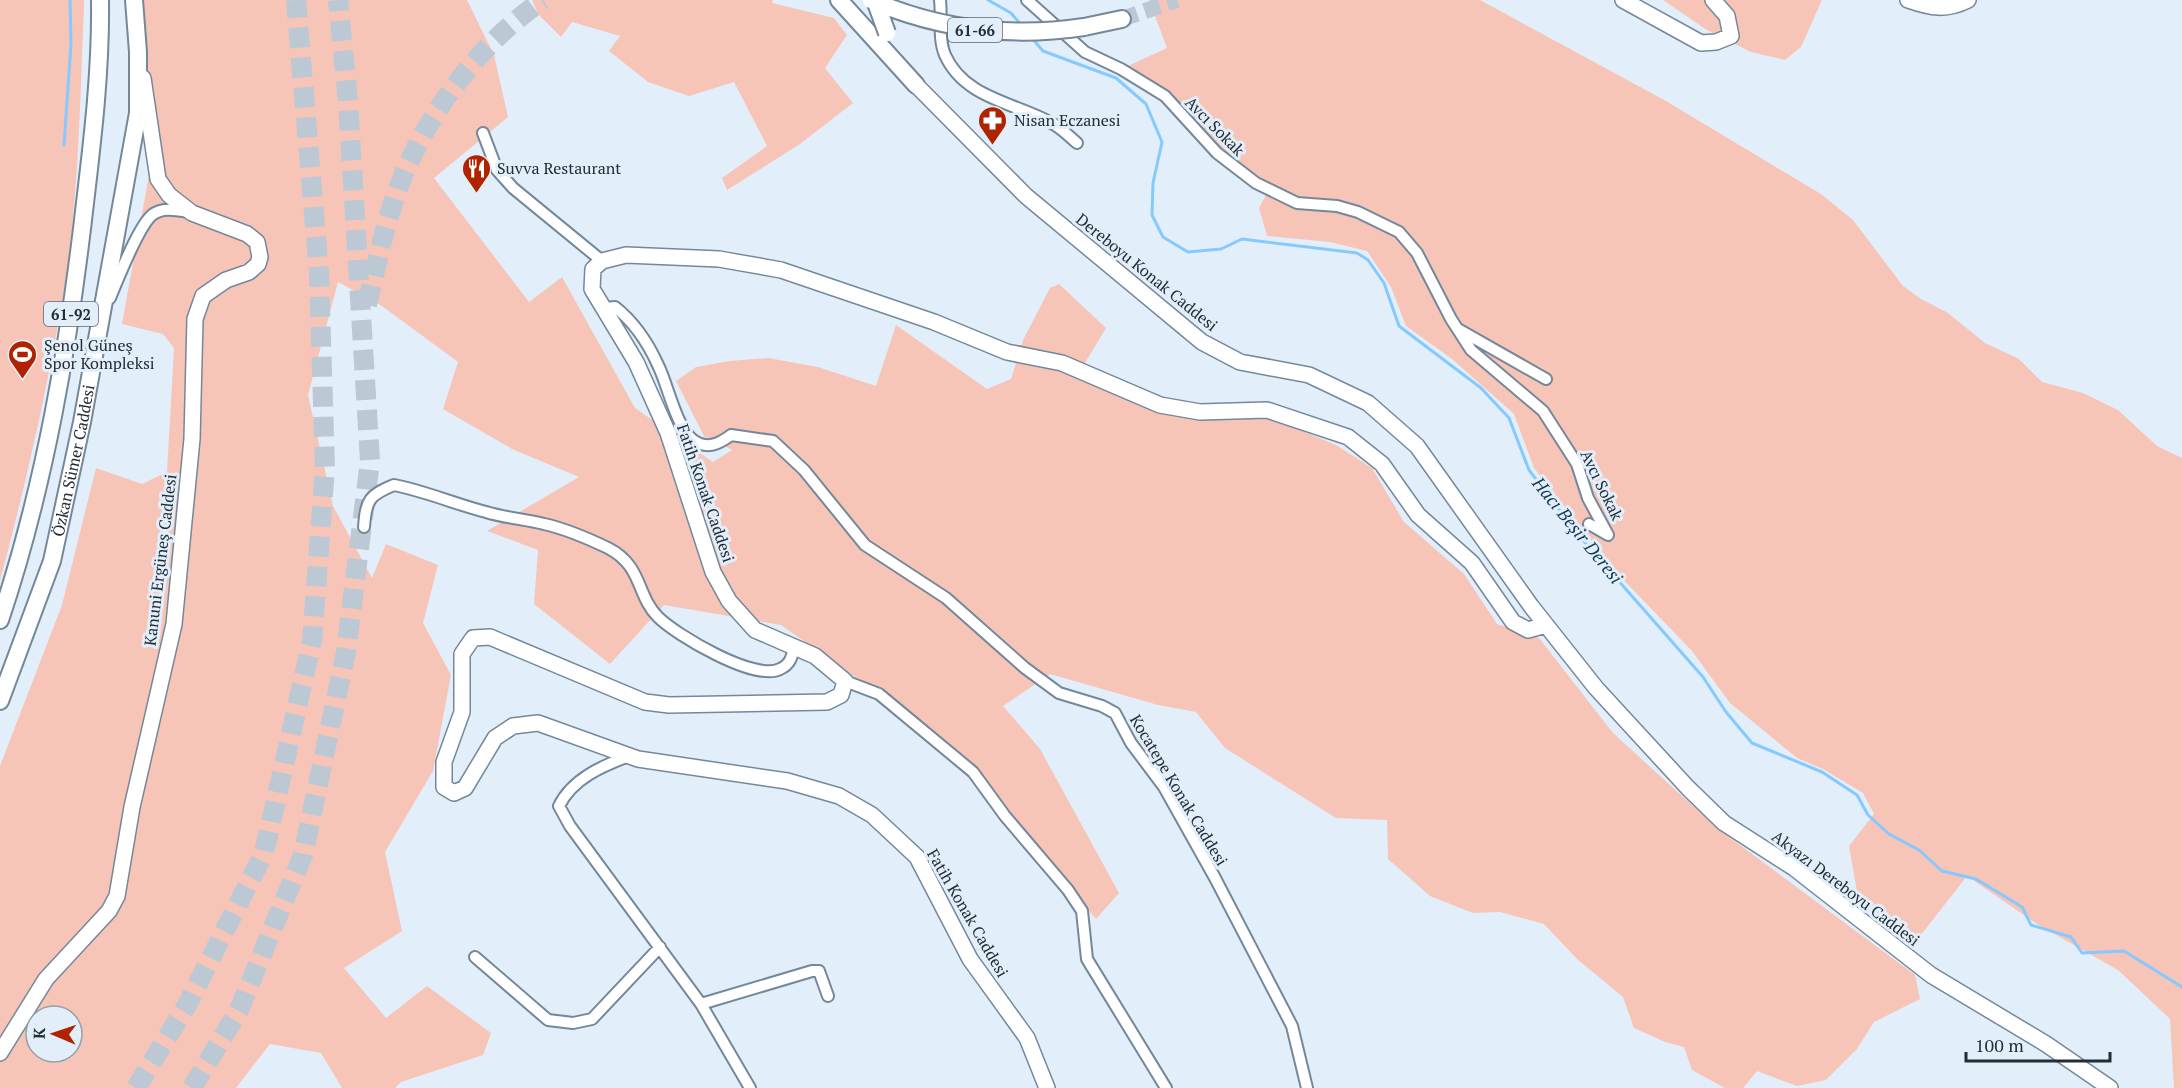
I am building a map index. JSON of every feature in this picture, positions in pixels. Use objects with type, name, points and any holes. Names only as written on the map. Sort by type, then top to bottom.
[{"type":"main road","name":"Özkan Sümer Caddesi","points":[[0,620],[22,555],[53,416],[75,289],[95,114],[100,28],[99,0]]},
{"type":"main road","name":"Özkan Sümer Caddesi","points":[[0,701],[52,561],[82,422],[98,323],[138,112],[138,52],[134,0]]},
{"type":"main road","points":[[839,0],[916,84]]},
{"type":"main road","points":[[873,0],[887,33],[916,84]]},
{"type":"main road","name":"61-66","points":[[873,0],[931,22],[987,32],[1020,33],[1084,27],[1122,19]]},
{"type":"main road","points":[[1623,0],[1701,43],[1716,42],[1731,36],[1727,16],[1713,0]]},
{"type":"main road","points":[[1908,0],[1931,8],[1948,8],[1968,0]]},
{"type":"main road","name":"Kanuni Ergüneş Caddesi","points":[[0,1053],[46,979],[110,912],[117,897],[132,807],[174,624],[192,440],[195,319],[203,296],[226,280],[249,272],[258,264],[260,257],[257,242],[247,234],[192,213],[169,195],[158,180],[138,52]]},
{"type":"main road","name":"Dereboyu Konak Caddesi","points":[[916,84],[1026,196],[1202,342],[1240,362],[1310,375],[1368,403],[1417,446],[1546,625]]},
{"type":"main road","points":[[602,261],[626,255],[708,258],[781,270],[934,322],[1007,352],[1062,363],[1160,405],[1200,412],[1267,410],[1348,437],[1382,464],[1418,515],[1472,563],[1513,622],[1528,630],[1546,625]]},
{"type":"main road","name":"Fatih Konak Caddesi","points":[[602,261],[593,269],[592,289],[636,362],[668,433],[713,572],[729,601],[755,630],[815,656],[845,681],[841,695],[827,702],[669,705],[645,702],[490,637],[473,638],[462,654],[462,712],[444,762],[444,787],[454,793],[465,788],[495,738],[513,726],[538,723],[629,756],[805,785],[839,796],[872,815],[917,857],[970,959],[1027,1038],[1047,1088]]},
{"type":"main road","name":"Akyazı Dereboyu Caddesi","points":[[1546,625],[1596,688],[1688,788],[1724,823],[1794,868],[1931,975],[2046,1044],[2110,1088]]},
{"type":"street","points":[[940,0],[945,55],[956,71],[974,88],[1056,126],[1077,143]]},
{"type":"street","name":"Avcı Sokak","points":[[1027,0],[1084,52],[1121,69],[1166,96],[1217,153],[1256,183],[1297,203],[1337,207],[1358,212],[1398,232],[1417,253],[1456,327],[1472,350],[1543,411],[1577,464],[1588,498],[1608,535],[1589,524]]},
{"type":"street","points":[[483,133],[497,170],[513,188],[602,261]]},
{"type":"street","points":[[98,323],[144,224],[153,214],[169,209],[192,213]]},
{"type":"street","name":"Kocatepe Konak Caddesi","points":[[605,308],[615,307],[642,336],[659,366],[682,425],[693,440],[707,446],[719,443],[731,435],[773,441],[804,470],[865,545],[946,598],[1025,668],[1059,693],[1102,706],[1115,714],[1131,743],[1169,797],[1287,1016],[1292,1026],[1307,1088]]},
{"type":"street","points":[[1456,327],[1546,379]]},
{"type":"street","points":[[364,527],[365,509],[371,496],[394,485],[486,513],[577,533],[612,550],[635,570],[656,615],[679,635],[745,667],[764,671],[779,670],[791,661],[794,647]]},
{"type":"street","points":[[845,681],[879,694],[972,772],[1005,816],[1068,890],[1082,911],[1087,959],[1166,1088]]},
{"type":"street","points":[[629,756],[603,766],[566,791],[559,806],[570,826],[701,1004],[750,1088]]},
{"type":"street","points":[[475,957],[549,1020],[573,1023],[592,1018],[660,947]]},
{"type":"street","points":[[701,1004],[812,970],[819,971],[828,996]]},
{"type":"shaded area","name":"Şenol Güneş Spor Kompleksi","points":[[0,0],[84,0],[80,111],[70,249],[52,358],[0,581]]},
{"type":"shaded area","points":[[140,0],[467,0],[494,55],[508,117],[434,178],[529,302],[562,277],[635,408],[713,462],[732,450],[704,436],[676,381],[696,367],[768,358],[818,367],[876,386],[896,325],[987,389],[1011,379],[1023,340],[1050,288],[1059,284],[1106,328],[1076,378],[1156,413],[1206,419],[1273,419],[1336,445],[1372,468],[1404,522],[1464,574],[1497,624],[1539,638],[1613,733],[1717,828],[1915,975],[1920,999],[1874,1022],[1857,1049],[1826,1080],[1797,1086],[1757,1071],[1743,1088],[1725,1088],[1692,1070],[1684,1047],[1665,1042],[1634,1028],[1623,997],[1577,959],[1544,924],[1500,912],[1473,913],[1430,896],[1388,859],[1387,820],[1336,818],[1225,748],[1196,712],[1158,705],[1050,674],[1003,706],[1040,749],[1119,893],[1096,919],[972,772],[880,694],[781,625],[664,605],[610,664],[534,604],[538,550],[487,531],[579,477],[512,449],[443,409],[458,362],[382,306],[338,282],[308,395],[333,506],[372,578],[386,544],[438,565],[423,623],[451,675],[433,771],[385,852],[402,931],[344,968],[386,1018],[427,986],[491,1033],[483,1055],[401,1082],[395,1088],[342,1088],[321,1053],[270,1044],[236,1088],[0,1088],[0,766],[62,605],[96,468],[142,484],[167,472],[174,348],[163,334],[122,324],[157,131],[143,54]]},
{"type":"shaded area","points":[[532,0],[773,0],[772,3],[834,18],[847,35],[825,68],[853,103],[800,144],[727,190],[722,178],[767,146],[734,82],[689,96],[648,82],[609,51],[620,36],[572,22],[561,37],[538,14]]},
{"type":"shaded area","points":[[1149,0],[1480,0],[1666,101],[1821,194],[1853,220],[1903,286],[1921,299],[1948,313],[1985,343],[2019,359],[2042,382],[2083,393],[2118,410],[2157,446],[2182,458],[2182,1088],[2174,1088],[2170,1019],[2118,970],[2037,924],[1967,876],[1913,945],[1859,903],[1849,846],[1874,814],[1863,793],[1823,769],[1797,758],[1730,703],[1692,651],[1615,571],[1534,468],[1514,414],[1452,359],[1406,326],[1391,287],[1367,251],[1330,242],[1267,236],[1259,208],[1266,195],[1264,185],[1217,149],[1166,93],[1128,66],[1167,48]]},
{"type":"shaded area","points":[[1663,0],[1822,0],[1801,47],[1785,60],[1751,52],[1707,30]]},
{"type":"waterway","points":[[64,145],[71,44],[70,0]]},
{"type":"waterway","name":"Hacı Beşir Deresi","points":[[988,0],[1011,13],[1022,26]]},
{"type":"waterway","name":"Hacı Beşir Deresi","points":[[1032,38],[1043,51],[1116,78],[1146,104],[1162,142],[1153,183],[1152,215],[1163,237],[1188,252],[1221,249],[1242,239],[1357,253],[1368,260],[1384,283],[1399,326],[1481,388],[1509,418],[1529,470],[1580,537],[1703,677],[1726,712],[1752,743],[1822,772],[1857,795],[1868,815],[1889,834],[1919,850],[1942,871],[1976,879],[2022,907],[2031,925],[2071,937],[2082,953],[2124,951],[2182,987]]},
{"type":"tunnel","points":[[136,1088],[187,1005],[264,853],[312,641],[325,468],[319,273],[296,0]]},
{"type":"tunnel","points":[[192,1088],[239,1010],[303,855],[346,652],[370,461],[348,102],[338,0]]},
{"type":"tunnel","points":[[367,305],[393,202],[406,169],[431,120],[481,54],[521,16],[543,0]]},
{"type":"tunnel","points":[[1122,19],[1177,0]]},
{"type":"place","name":"Nisan Eczanesi","points":[[993,146]]},
{"type":"place","name":"Suvva Restaurant","points":[[476,194]]},
{"type":"place","name":"Şenol Güneş Spor Kompleksi","points":[[23,380]]}]
